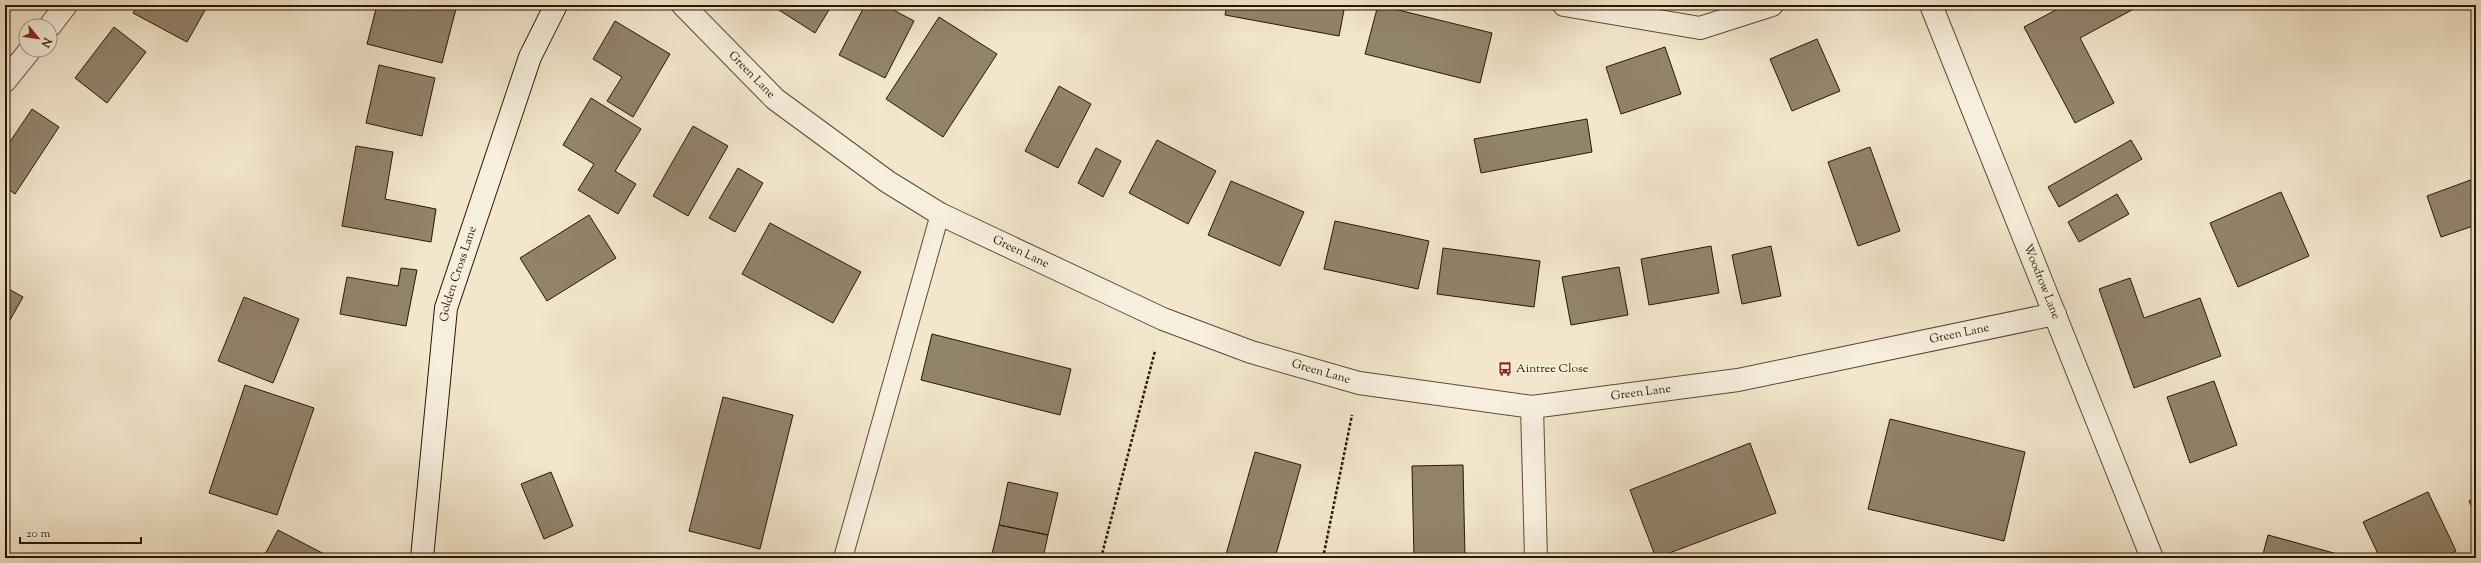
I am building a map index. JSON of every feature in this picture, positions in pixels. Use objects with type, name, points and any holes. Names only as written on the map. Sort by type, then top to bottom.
[{"type":"street","points":[[56,18],[66,5]]},
{"type":"street","name":"Golden Cross Lane","points":[[422,558],[446,308],[530,57],[556,5]]},
{"type":"street","name":"Green Lane","points":[[683,5],[775,99],[888,182],[940,214],[1163,319],[1251,352],[1358,383],[1532,407],[1738,380],[2055,314]]},
{"type":"street","points":[[1564,5],[1700,28],[1772,5]]},
{"type":"street","name":"Woodrow Lane","points":[[1931,5],[2152,558]]},
{"type":"street","points":[[5,81],[24,58]]},
{"type":"street","points":[[1532,407],[1536,558]]},
{"type":"lane","points":[[843,558],[940,214]]},
{"type":"path","points":[[1102,558],[1163,319]]},
{"type":"path","points":[[1323,558],[1358,383]]},
{"type":"building","points":[[5,5],[13,5],[5,16]]},
{"type":"building","points":[[138,5],[208,5],[187,42],[133,13]]},
{"type":"building","points":[[377,5],[411,5],[427,9],[428,5],[457,5],[442,63],[367,44]]},
{"type":"building","points":[[771,5],[832,5],[815,33]]},
{"type":"building","points":[[865,5],[884,5],[914,21],[885,78],[839,55]]},
{"type":"building","points":[[1227,5],[1345,5],[1339,36],[1225,15]]},
{"type":"building","points":[[1378,5],[1492,33],[1480,83],[1365,54]]},
{"type":"building","points":[[2065,5],[2141,5],[2080,38],[2114,103],[2075,123],[2024,27]]},
{"type":"building","points":[[939,17],[997,54],[943,137],[886,99]]},
{"type":"building","points":[[615,21],[670,54],[633,117],[607,101],[622,77],[593,59]]},
{"type":"building","points":[[114,27],[146,52],[107,103],[75,78]]},
{"type":"building","points":[[1817,39],[1840,91],[1792,111],[1770,59]]},
{"type":"building","points":[[1665,47],[1681,94],[1621,114],[1606,67]]},
{"type":"building","points":[[379,65],[435,78],[422,136],[366,123]]},
{"type":"building","points":[[1059,86],[1091,104],[1058,168],[1025,151]]},
{"type":"building","points":[[591,98],[641,129],[615,171],[636,184],[618,214],[578,190],[594,164],[563,145]]},
{"type":"building","points":[[32,109],[59,127],[15,194],[5,187],[5,149]]},
{"type":"building","points":[[1587,119],[1592,152],[1481,173],[1474,139]]},
{"type":"building","points":[[693,126],[728,146],[688,216],[653,196]]},
{"type":"building","points":[[1157,140],[1216,171],[1188,224],[1129,193]]},
{"type":"building","points":[[2131,140],[2142,159],[2059,207],[2048,187]]},
{"type":"building","points":[[356,146],[393,152],[385,199],[436,209],[431,242],[342,226]]},
{"type":"building","points":[[1870,147],[1900,231],[1858,246],[1828,162]]},
{"type":"building","points":[[1096,148],[1121,161],[1103,197],[1078,183]]},
{"type":"building","points":[[738,168],[763,183],[735,232],[709,218]]},
{"type":"building","points":[[2476,178],[2476,225],[2441,237],[2427,196]]},
{"type":"building","points":[[1231,181],[1304,212],[1280,266],[1208,235]]},
{"type":"building","points":[[2281,192],[2309,256],[2238,287],[2210,223]]},
{"type":"building","points":[[2117,194],[2129,214],[2079,242],[2068,222]]},
{"type":"building","points":[[589,215],[616,258],[547,301],[520,258]]},
{"type":"building","points":[[1335,221],[1429,241],[1418,289],[1324,269]]},
{"type":"building","points":[[770,223],[861,272],[833,323],[742,274]]},
{"type":"building","points":[[1711,246],[1719,293],[1649,305],[1641,259]]},
{"type":"building","points":[[1771,246],[1781,296],[1742,304],[1732,255]]},
{"type":"building","points":[[1443,248],[1540,261],[1534,307],[1437,294]]},
{"type":"building","points":[[1619,267],[1628,315],[1571,325],[1562,277]]},
{"type":"building","points":[[401,268],[417,270],[406,326],[340,314],[347,277],[398,286]]},
{"type":"building","points":[[2130,278],[2144,318],[2200,298],[2221,356],[2134,388],[2099,289]]},
{"type":"building","points":[[5,287],[23,297],[5,329]]},
{"type":"building","points":[[244,297],[299,319],[273,383],[218,361]]},
{"type":"building","points":[[932,334],[1071,369],[1060,415],[921,380]]},
{"type":"building","points":[[2214,381],[2237,445],[2190,463],[2167,397]]},
{"type":"building","points":[[245,385],[314,408],[277,515],[209,493]]},
{"type":"building","points":[[723,397],[793,415],[760,549],[689,531]]},
{"type":"building","points":[[1890,419],[2025,452],[2004,541],[1868,509]]},
{"type":"building","points":[[1750,443],[1776,513],[1656,558],[1630,490]]},
{"type":"building","points":[[1255,452],[1301,465],[1275,558],[1225,558]]},
{"type":"building","points":[[1463,465],[1465,558],[1414,558],[1412,466]]},
{"type":"building","points":[[551,472],[573,526],[544,539],[521,484]]},
{"type":"building","points":[[1008,482],[1058,493],[1048,535],[999,525]]},
{"type":"building","points":[[2428,492],[2456,551],[2441,558],[2380,558],[2363,522]]},
{"type":"building","points":[[2476,497],[2476,516],[2469,501]]},
{"type":"building","points":[[999,525],[1048,535],[1043,558],[991,558]]},
{"type":"building","points":[[278,530],[332,558],[263,558]]},
{"type":"building","points":[[2268,535],[2341,555],[2340,558],[2262,558]]},
{"type":"place","name":"Aintree Close","points":[[1505,369]]}]
